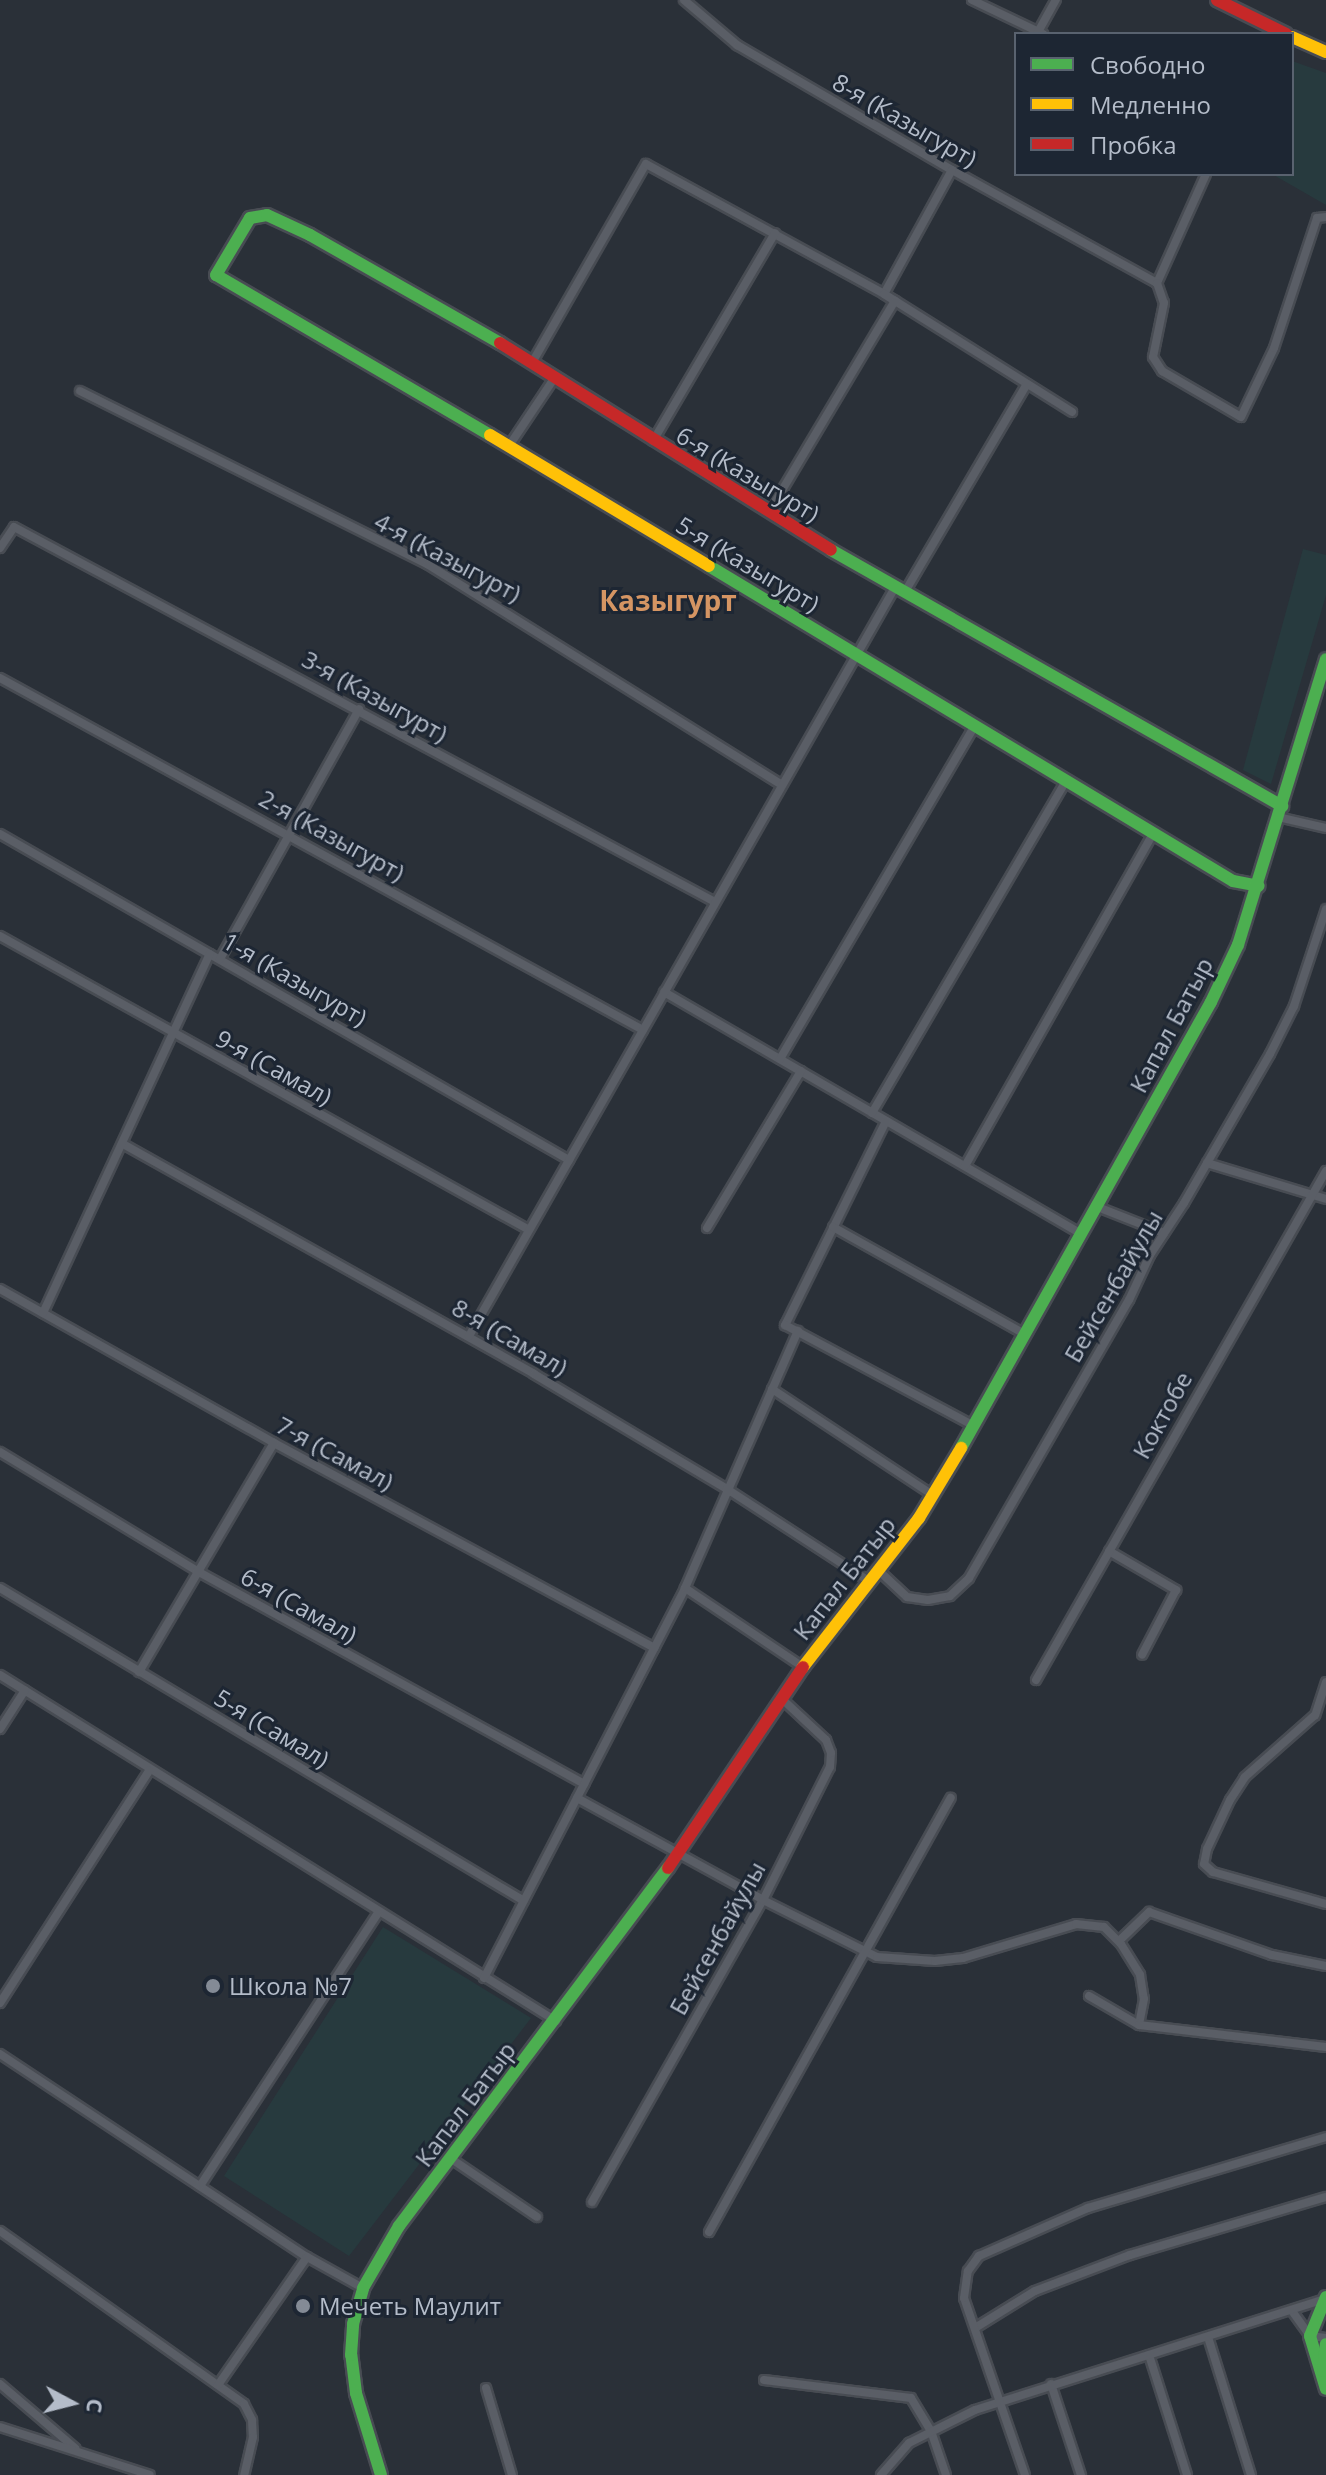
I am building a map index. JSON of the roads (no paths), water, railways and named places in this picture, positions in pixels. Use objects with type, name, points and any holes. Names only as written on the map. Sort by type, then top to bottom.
[{"type":"street","name":"8-я (Казыгурт)","points":[[684,0],[737,45],[952,170],[1157,283]]},
{"type":"street","points":[[972,0],[1039,32]]},
{"type":"street","points":[[1041,32],[1056,0]]},
{"type":"street","points":[[1217,0],[1279,32]]},
{"type":"street","points":[[1294,39],[1326,52]]},
{"type":"street","points":[[533,361],[646,164],[884,294],[1072,412]]},
{"type":"street","points":[[884,294],[952,170]]},
{"type":"street","points":[[1205,176],[1157,283],[1164,303],[1153,357],[1162,371],[1241,417],[1274,348],[1317,218],[1326,217]]},
{"type":"street","name":"6-я (Казыгурт)","points":[[216,275],[250,218],[267,215],[310,235],[533,361],[653,441],[769,512],[1280,812]]},
{"type":"street","points":[[653,441],[775,233]]},
{"type":"street","name":"5-я (Казыгурт)","points":[[216,275],[509,446],[1233,881],[1259,886]]},
{"type":"street","points":[[769,512],[895,301]]},
{"type":"street","points":[[509,446],[555,377]]},
{"type":"street","points":[[469,1336],[856,655],[1027,384]]},
{"type":"street","name":"4-я (Казыгурт)","points":[[80,391],[427,564],[782,785]]},
{"type":"street","name":"3-я (Казыгурт)","points":[[0,548],[14,527],[359,709],[507,794],[715,902]]},
{"type":"street","name":"Капал Батыр","points":[[381,2475],[356,2393],[351,2355],[353,2324],[363,2288],[399,2226],[556,2021],[679,1853],[803,1667],[933,1495],[974,1426],[1211,1002],[1238,945],[1259,886],[1326,659]]},
{"type":"street","name":"2-я (Казыгурт)","points":[[0,678],[643,1030]]},
{"type":"street","points":[[220,959],[359,709]]},
{"type":"street","points":[[780,1059],[975,725]]},
{"type":"street","points":[[872,1113],[1066,781]]},
{"type":"street","points":[[1280,812],[1326,828]]},
{"type":"street","points":[[965,1166],[1154,832]]},
{"type":"street","name":"1-я (Казыгурт)","points":[[0,834],[569,1160]]},
{"type":"street","name":"Бейсенбайулы","points":[[877,1569],[907,1597],[928,1600],[950,1596],[969,1578],[1294,1006],[1326,909]]},
{"type":"street","name":"9-я (Самал)","points":[[0,936],[529,1230]]},
{"type":"street","points":[[43,1313],[210,954]]},
{"type":"street","points":[[664,992],[1080,1233]]},
{"type":"street","points":[[707,1228],[801,1071]]},
{"type":"street","points":[[886,1121],[785,1325],[974,1426]]},
{"type":"street","name":"8-я (Самал)","points":[[123,1144],[260,1223],[469,1336],[727,1489],[867,1580]]},
{"type":"street","points":[[1207,1163],[1326,1199]]},
{"type":"street","name":"Коктобе","points":[[1036,1680],[1326,1171]]},
{"type":"street","points":[[1095,1206],[1164,1233]]},
{"type":"street","points":[[833,1227],[1026,1335]]},
{"type":"street","name":"7-я (Самал)","points":[[0,1289],[274,1443],[654,1648]]},
{"type":"street","points":[[484,1978],[685,1588],[798,1331]]},
{"type":"street","points":[[772,1389],[933,1495]]},
{"type":"street","points":[[139,1672],[274,1443]]},
{"type":"street","name":"6-я (Самал)","points":[[0,1452],[197,1571],[584,1784]]},
{"type":"street","points":[[1109,1551],[1176,1590],[1142,1655]]},
{"type":"street","name":"5-я (Самал)","points":[[0,1588],[524,1901]]},
{"type":"street","points":[[685,1588],[803,1667]]},
{"type":"street","points":[[0,1675],[149,1771],[556,2021]]},
{"type":"street","points":[[1326,1682],[1315,1715],[1295,1737],[1245,1777],[1230,1800],[1207,1849],[1204,1864],[1213,1872],[1326,1904]]},
{"type":"street","points":[[0,1729],[25,1690]]},
{"type":"street","name":"Бейсенбайулы","points":[[592,2202],[763,1900],[830,1767],[831,1753],[826,1740],[782,1699]]},
{"type":"street","points":[[0,2003],[149,1771]]},
{"type":"street","points":[[577,1798],[863,1952],[900,1960],[963,1958],[1087,1923],[1104,1927],[1119,1941],[1143,1984],[1139,2025]]},
{"type":"street","points":[[709,2232],[951,1798]]},
{"type":"street","points":[[1119,1941],[1149,1912],[1272,1955],[1326,1966]]},
{"type":"street","points":[[200,2186],[378,1913]]},
{"type":"street","points":[[1089,1996],[1139,2025],[1167,2031],[1326,2047]]},
{"type":"street","points":[[0,2054],[307,2257],[363,2288]]},
{"type":"street","points":[[1025,2475],[964,2298],[964,2286],[974,2264],[995,2247],[1088,2208],[1326,2137]]},
{"type":"street","points":[[450,2158],[537,2217]]},
{"type":"street","points":[[975,2328],[1035,2291],[1130,2255],[1326,2197]]},
{"type":"street","points":[[0,2231],[244,2404],[252,2420],[244,2475]]},
{"type":"street","points":[[218,2385],[307,2257]]},
{"type":"street","points":[[881,2475],[909,2443],[1001,2401],[1326,2299]]},
{"type":"street","points":[[1310,2336],[1326,2299]]},
{"type":"street","points":[[1292,2311],[1310,2336],[1324,2384]]},
{"type":"street","points":[[1310,2336],[1326,2341],[1324,2384]]},
{"type":"street","points":[[1208,2337],[1251,2475]]},
{"type":"street","points":[[1149,2355],[1187,2475]]},
{"type":"street","points":[[764,2380],[911,2398],[931,2431],[946,2475]]},
{"type":"street","points":[[0,2384],[79,2451]]},
{"type":"street","points":[[1051,2384],[1081,2475]]},
{"type":"street","points":[[486,2388],[512,2475]]},
{"type":"street","points":[[0,2427],[150,2475]]},
{"type":"place","name":"Школа №7","points":[[213,1986]]},
{"type":"place","name":"Мечеть Маулит","points":[[303,2306]]},
{"type":"district","name":"Казыгурт","points":[[668,600]]}]
